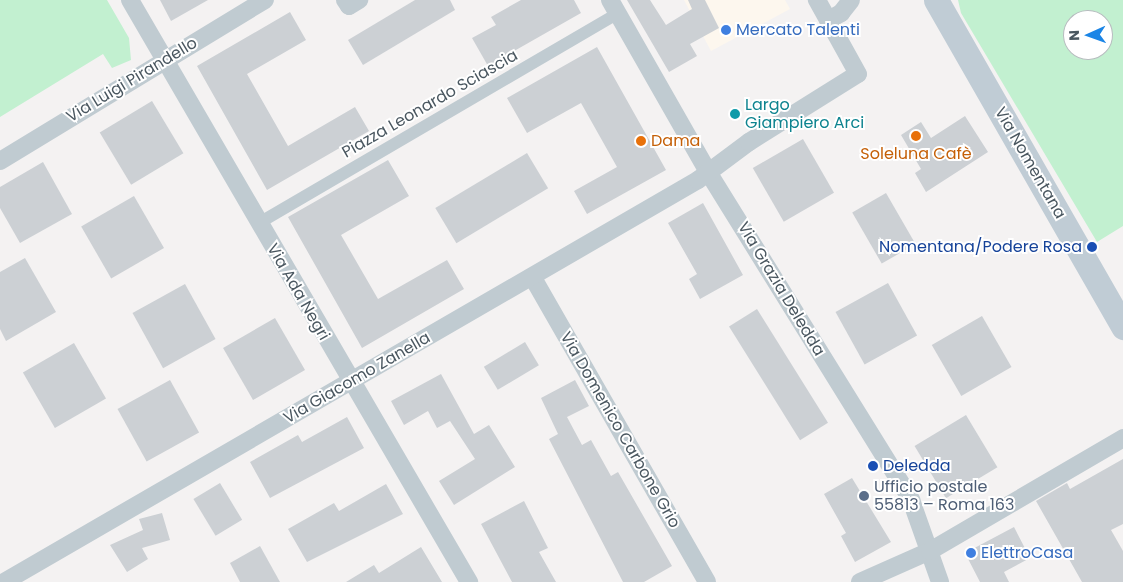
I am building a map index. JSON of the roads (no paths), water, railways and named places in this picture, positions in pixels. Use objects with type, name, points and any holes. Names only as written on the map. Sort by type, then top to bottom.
[{"type":"main road","name":"Via Nomentana","points":[[936,0],[1121,319]]},
{"type":"street","name":"Via Ada Negri","points":[[130,0],[350,381],[469,582]]},
{"type":"street","name":"Via Luigi Pirandello","points":[[0,161],[265,0]]},
{"type":"street","points":[[345,0],[349,6],[359,0]]},
{"type":"street","points":[[708,172],[858,74],[817,0]]},
{"type":"street","points":[[828,20],[841,13],[851,0]]},
{"type":"street","name":"Via Grazia Deledda","points":[[614,6],[708,172],[911,500],[940,582]]},
{"type":"street","name":"Piazza Leonardo Sciascia","points":[[259,223],[614,6]]},
{"type":"street","name":"Via Giacomo Zanella","points":[[4,582],[350,381],[533,278],[708,172]]},
{"type":"street","name":"Via Domenico Carbone Grio","points":[[533,278],[707,582]]},
{"type":"street","points":[[860,582],[930,551],[1123,438]]},
{"type":"place","name":"Mercato Talenti","points":[[726,30]]},
{"type":"place","name":"Largo Giampiero Arci","points":[[735,114]]},
{"type":"place","name":"Soleluna Cafè","points":[[916,136]]},
{"type":"place","name":"Dama","points":[[641,141]]},
{"type":"place","name":"Nomentana/Podere Rosa","points":[[1092,247]]},
{"type":"place","name":"Deledda","points":[[873,466]]},
{"type":"place","name":"Ufficio postale 55813 – Roma 163","points":[[864,496]]},
{"type":"place","name":"ElettroCasa","points":[[971,553]]}]
